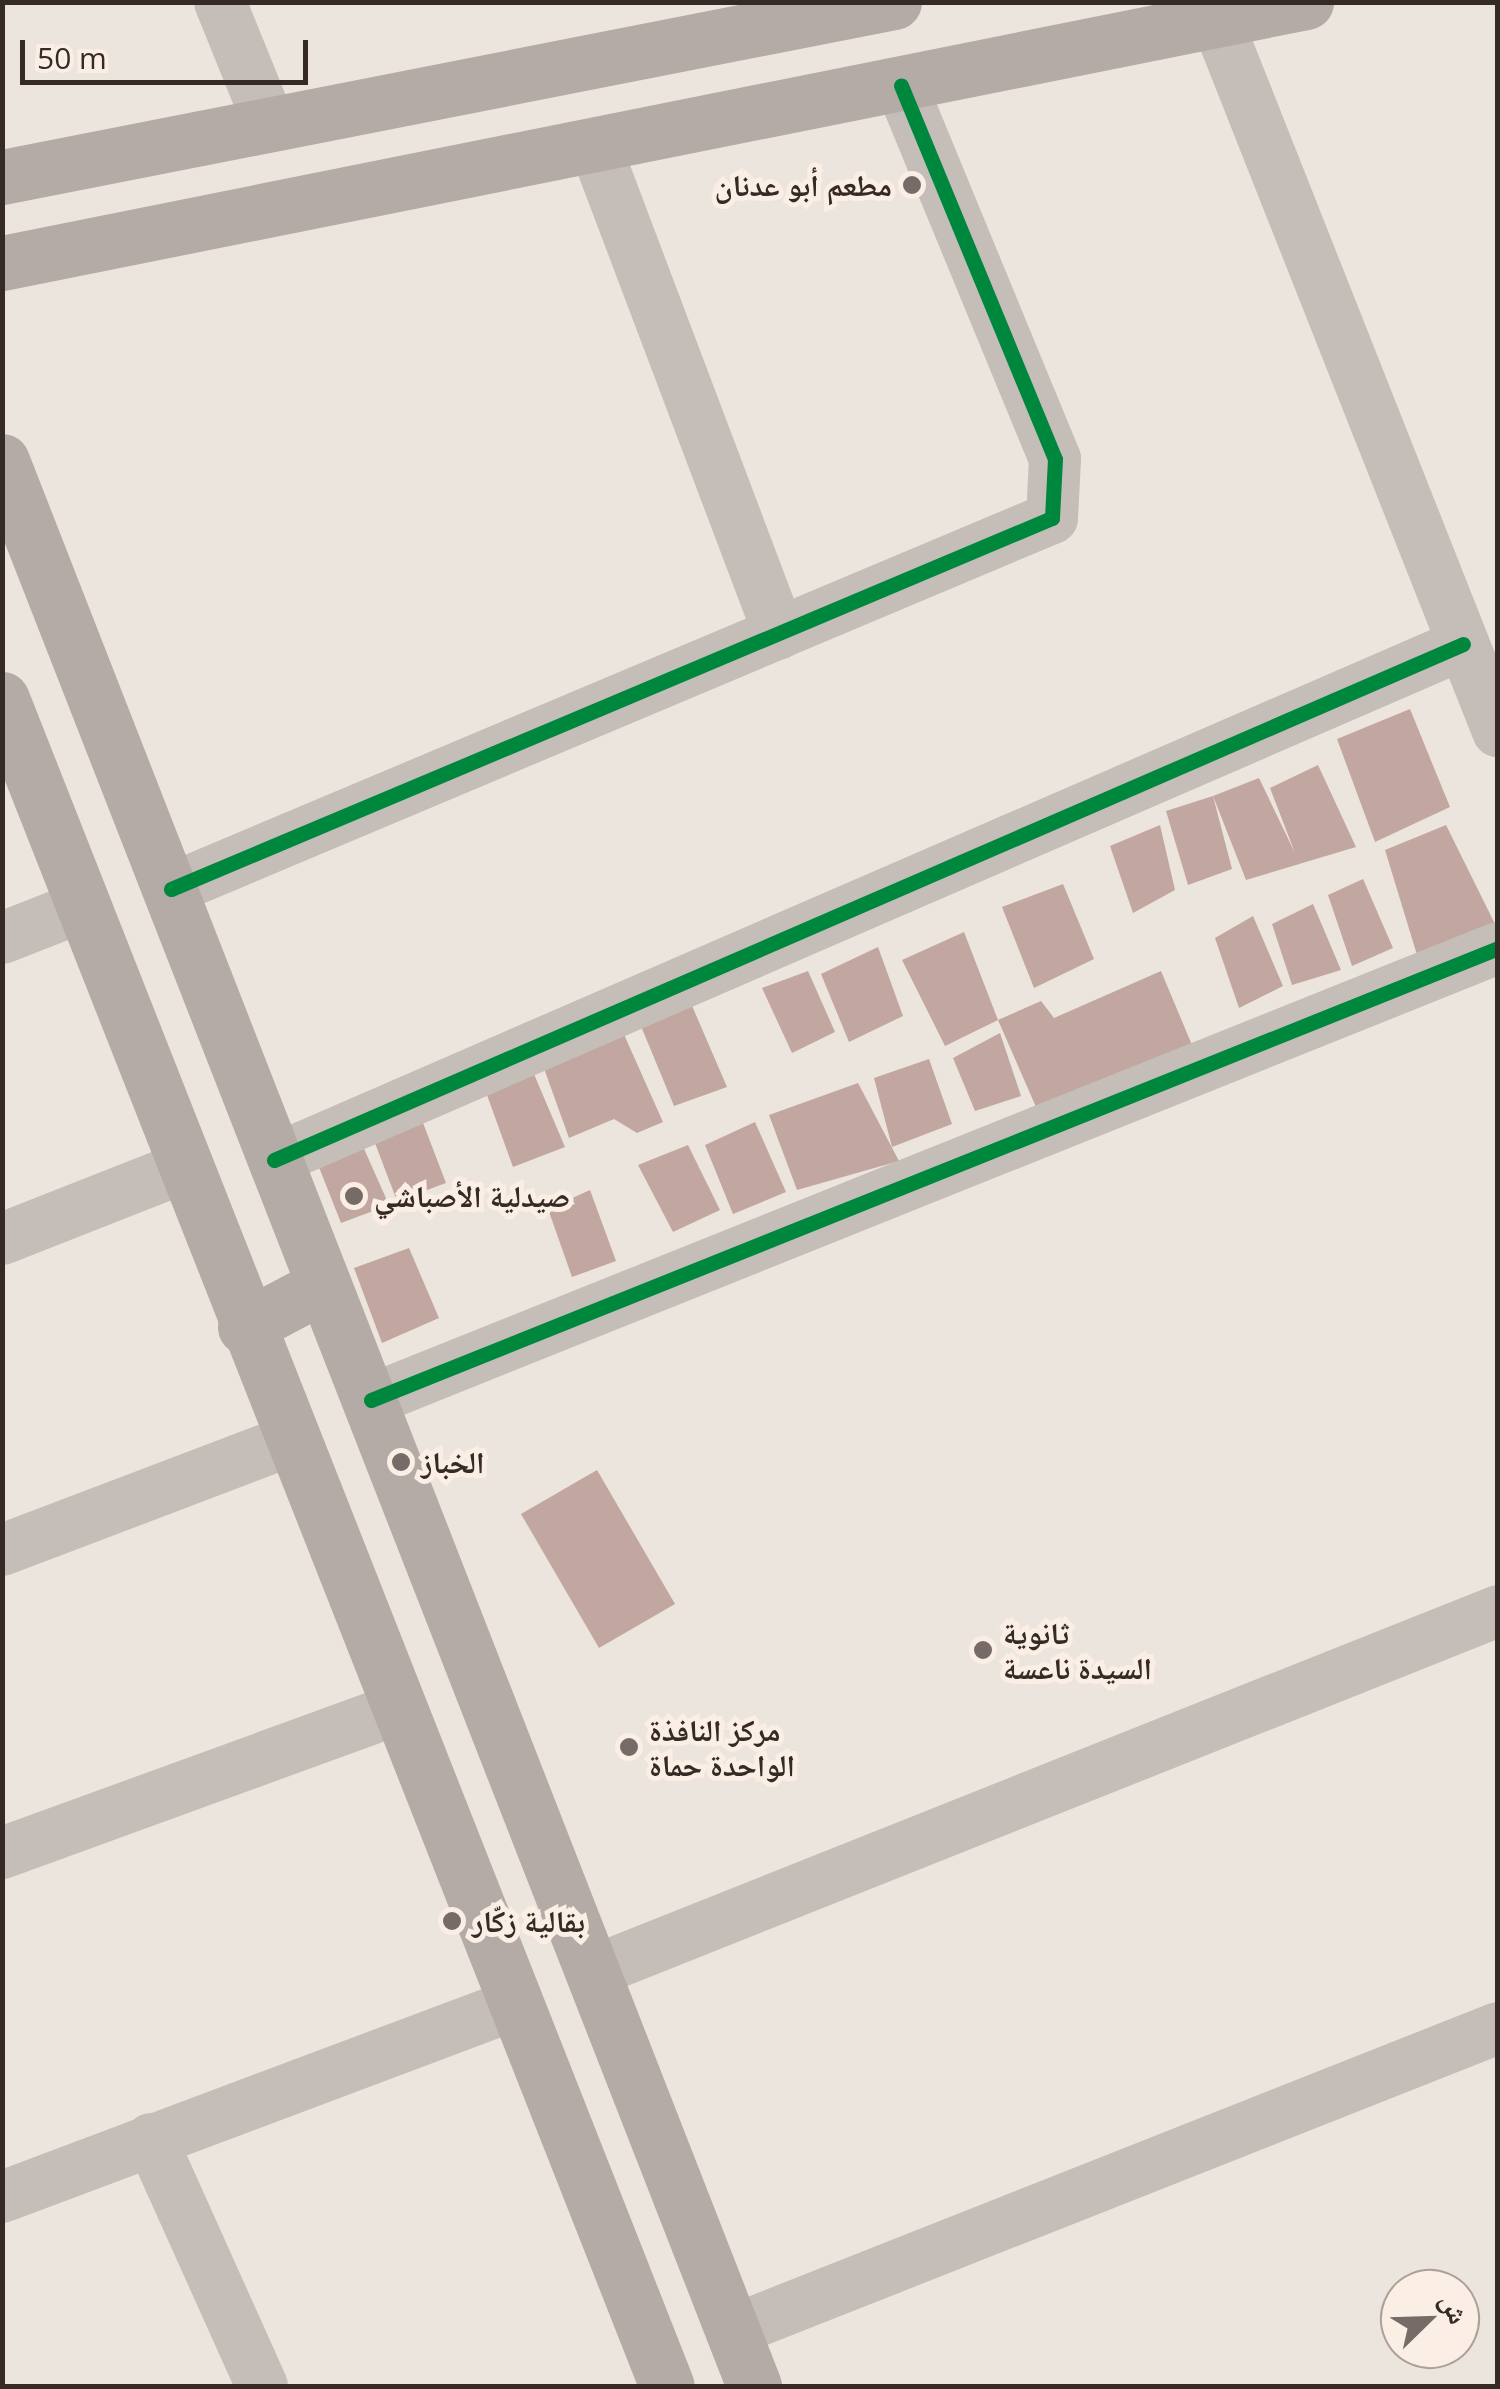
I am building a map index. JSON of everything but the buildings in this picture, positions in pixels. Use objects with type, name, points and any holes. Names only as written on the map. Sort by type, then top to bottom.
[{"type":"main road","points":[[2,177],[894,2]]},
{"type":"main road","points":[[2,263],[1306,2]]},
{"type":"main road","points":[[2,462],[274,1160],[597,1970],[754,2386]]},
{"type":"main road","points":[[2,699],[182,1168],[667,2386]]},
{"type":"main road","points":[[246,1328],[324,1285]]},
{"type":"street","points":[[220,2],[270,126]]},
{"type":"street","points":[[1217,21],[1498,731]]},
{"type":"street","points":[[171,889],[1052,518],[1055,459],[901,85]]},
{"type":"street","points":[[595,146],[779,633]]},
{"type":"street","points":[[274,1160],[1463,644]]},
{"type":"street","points":[[2,938],[81,907]]},
{"type":"street","points":[[371,1400],[1498,948]]},
{"type":"street","points":[[2,1239],[182,1168]]},
{"type":"street","points":[[2,1550],[291,1440]]},
{"type":"street","points":[[597,1970],[1498,1612]]},
{"type":"street","points":[[2,1854],[398,1708]]},
{"type":"street","points":[[2,2197],[516,2004]]},
{"type":"street","points":[[732,2331],[1498,2028]]},
{"type":"street","points":[[151,2139],[262,2386]]},
{"type":"cycle path","points":[[171,889],[1052,518],[1055,459],[901,85]]},
{"type":"cycle path","points":[[274,1160],[1463,644]]},
{"type":"cycle path","points":[[371,1400],[1498,948]]},
{"type":"place","name":"مطعم أبو عدنان","points":[[912,185]]},
{"type":"place","name":"صيدلية الأصباشي","points":[[354,1196]]},
{"type":"place","name":"الخباز","points":[[401,1462]]},
{"type":"place","name":"ثانوية السيدة ناعسة","points":[[983,1650]]},
{"type":"place","name":"مركز النافذة الواحدة حماة","points":[[629,1747]]},
{"type":"place","name":"بقالية زكّار","points":[[452,1921]]}]
